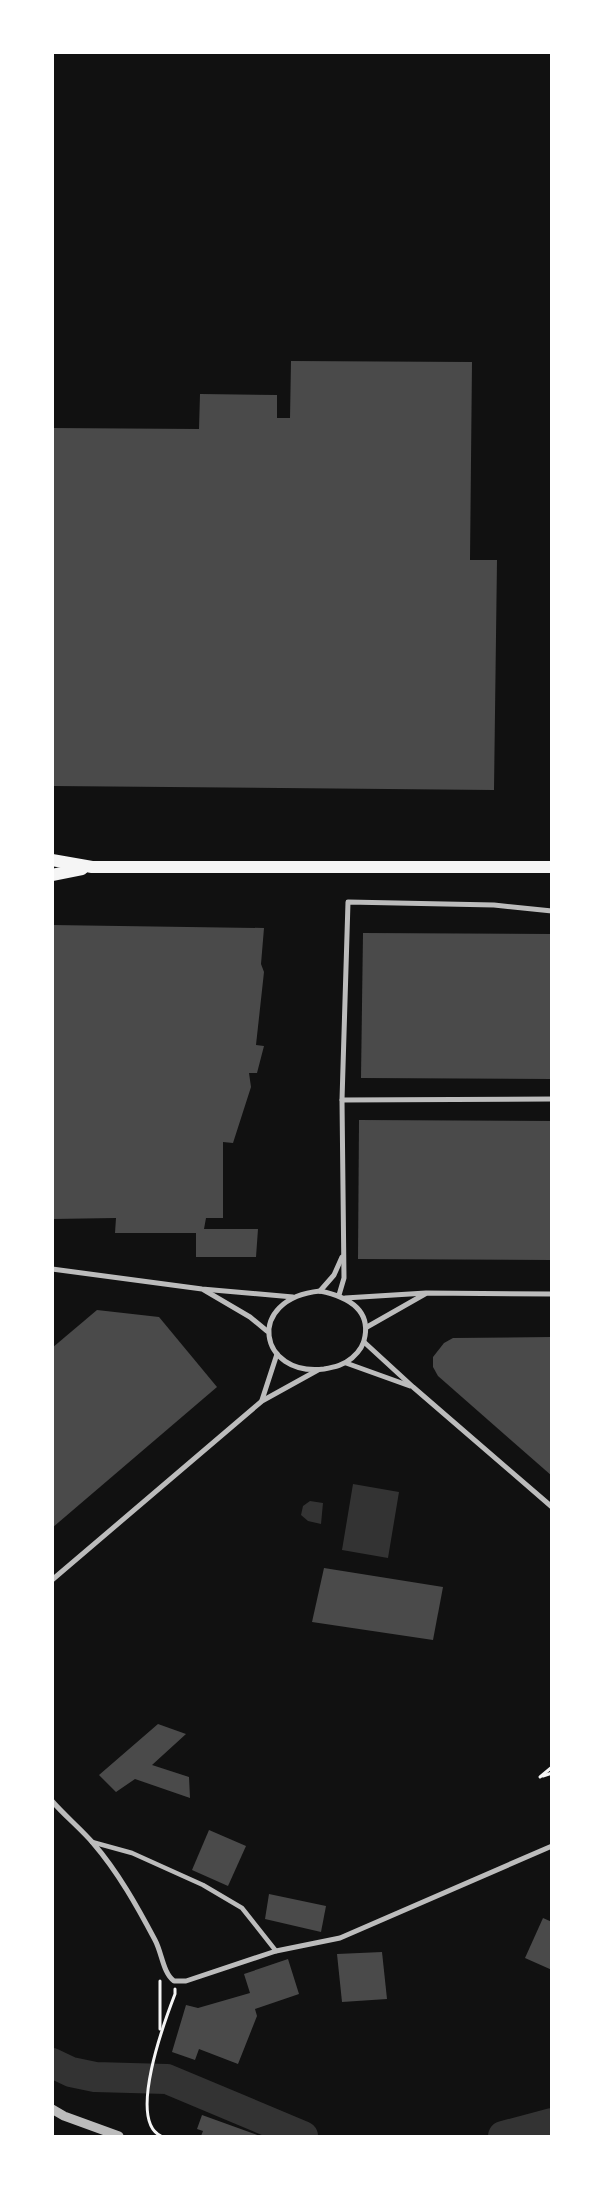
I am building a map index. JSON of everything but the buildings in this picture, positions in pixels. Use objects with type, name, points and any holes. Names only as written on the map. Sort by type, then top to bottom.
[{"type":"main road","points":[[52,860],[92,867],[552,867]]},
{"type":"main road","points":[[52,874],[92,867]]},
{"type":"street","points":[[338,1295],[344,1278],[342,1100],[348,902],[494,905],[552,910]]},
{"type":"street","points":[[342,1100],[552,1099]]},
{"type":"street","points":[[320,1291],[334,1275],[343,1257]]},
{"type":"street","points":[[52,1269],[202,1289],[294,1298]]},
{"type":"street","points":[[202,1289],[250,1318],[267,1331]]},
{"type":"street","points":[[52,1580],[262,1401],[318,1370],[346,1363],[358,1354],[364,1342],[367,1327],[364,1316],[357,1306],[345,1298],[320,1291],[307,1292],[281,1304],[272,1314],[267,1331],[270,1345],[287,1362],[301,1368],[318,1370]]},
{"type":"street","points":[[345,1298],[426,1293],[552,1294]]},
{"type":"street","points":[[367,1327],[426,1293]]},
{"type":"street","points":[[364,1342],[552,1507]]},
{"type":"street","points":[[262,1401],[277,1354]]},
{"type":"street","points":[[346,1363],[413,1387]]},
{"type":"street","points":[[52,1801],[92,1842],[129,1893],[160,1948],[168,1977],[174,1982],[186,1981],[276,1951],[340,1938],[552,1846]]},
{"type":"street","points":[[92,1842],[132,1853],[203,1885],[242,1908],[276,1951]]},
{"type":"street","points":[[52,2109],[64,2116],[119,2136]]},
{"type":"path","points":[[552,1767],[540,1777],[552,1772]]},
{"type":"path","points":[[160,1976],[160,2032]]},
{"type":"path","points":[[161,2136],[150,2127],[147,2096],[160,2032],[175,1994]]},
{"type":"shaded area","points":[[353,1484],[399,1492],[388,1558],[342,1550]]},
{"type":"shaded area","points":[[310,1501],[323,1503],[321,1524],[308,1521],[301,1515],[303,1506]]},
{"type":"waterway","points":[[52,2063],[71,2072],[95,2077],[167,2079],[303,2136]]},
{"type":"waterway","points":[[503,2136],[552,2123]]}]
